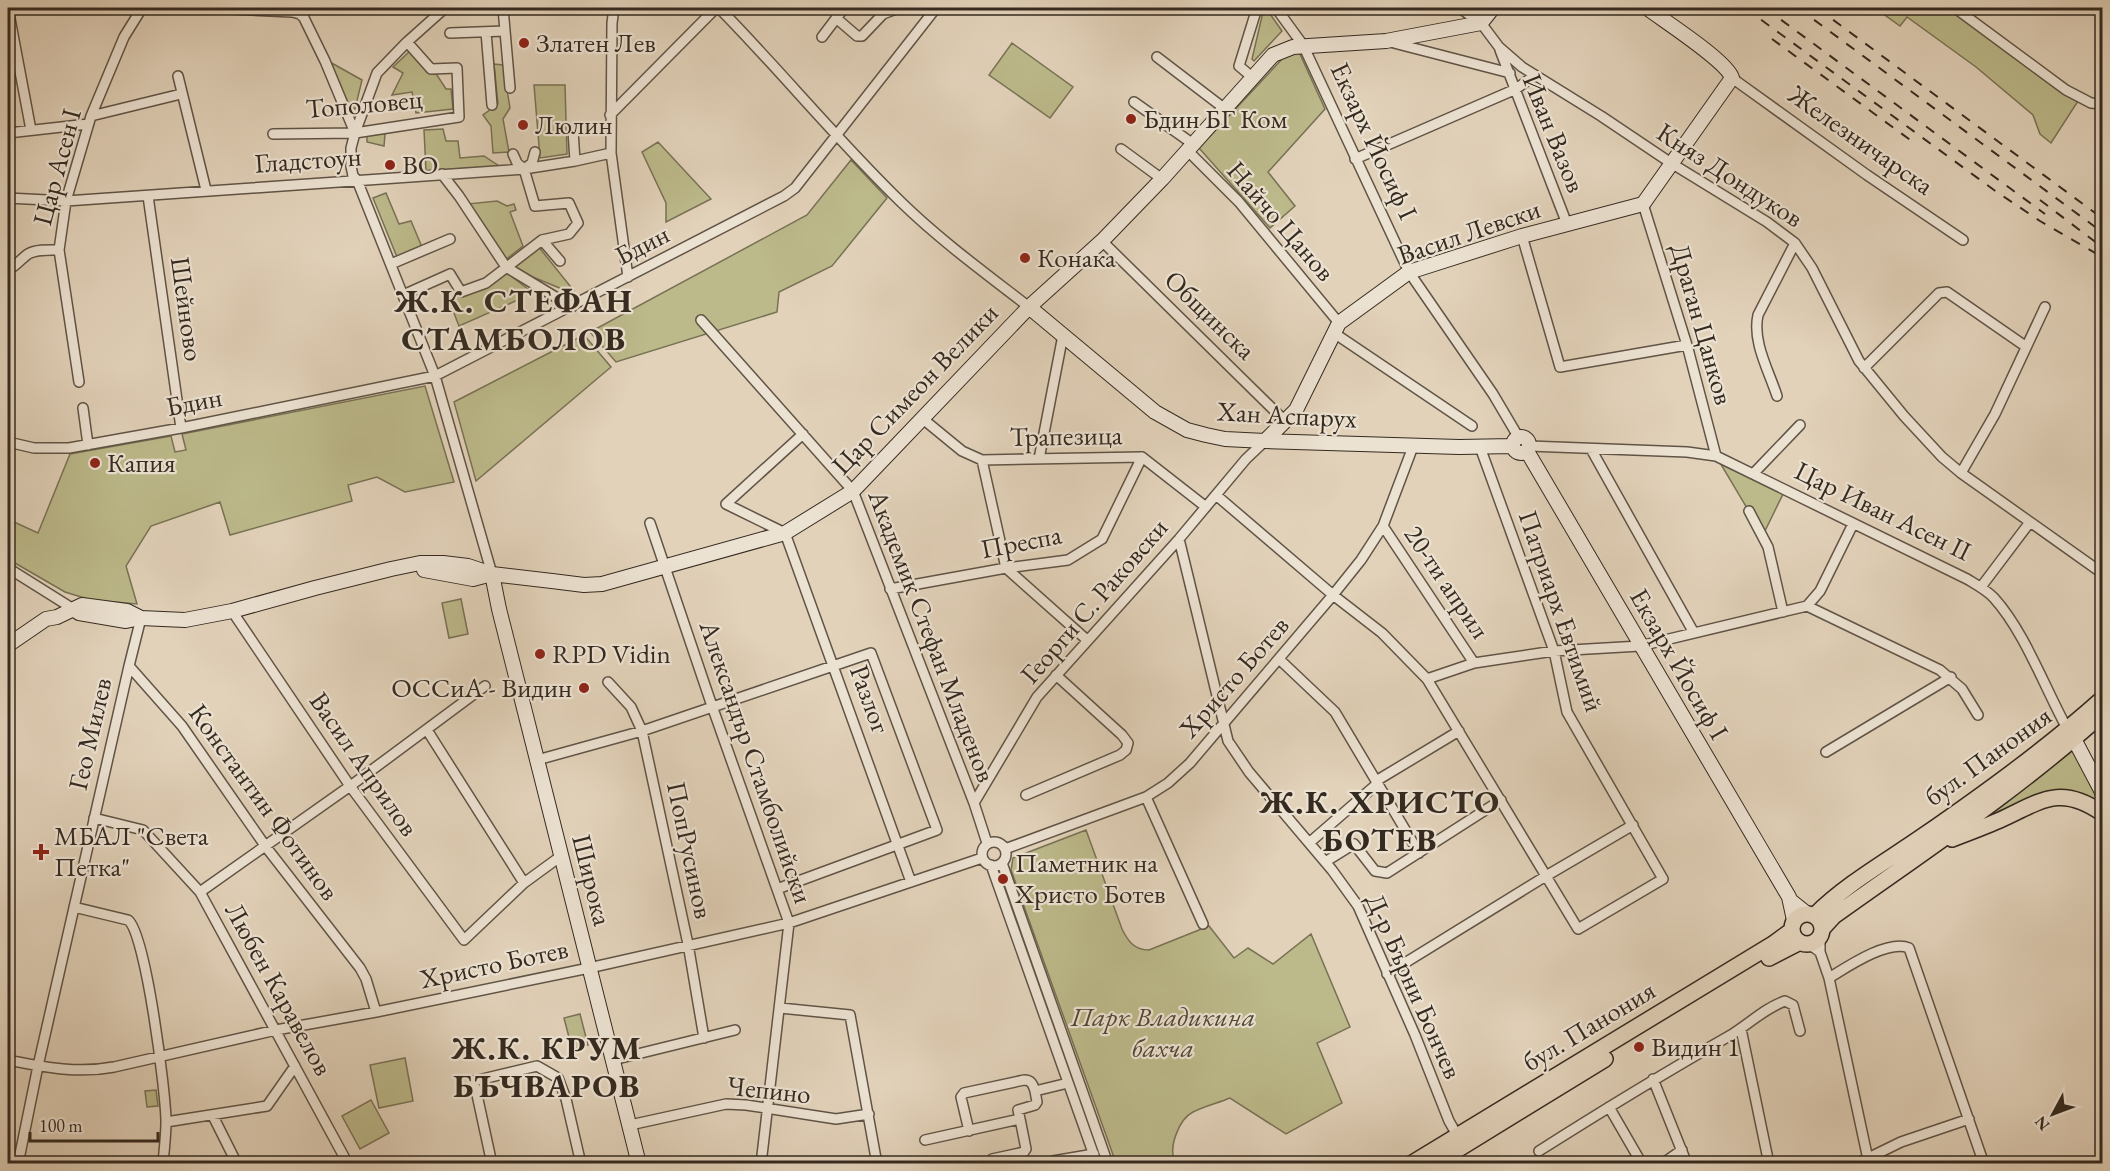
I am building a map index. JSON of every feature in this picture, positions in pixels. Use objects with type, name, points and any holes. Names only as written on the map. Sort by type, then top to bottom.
[{"type":"main road","name":"бул. Панония","points":[[1434,1164],[1834,916],[1930,848],[2071,735],[2087,721],[2103,699]]},
{"type":"main road","name":"бул. Панония","points":[[2087,721],[2103,714]]},
{"type":"main road","name":"бул. Панония","points":[[1411,1164],[1773,944],[1809,931],[1826,905],[2071,735]]},
{"type":"main road","points":[[1930,848],[2045,800],[2070,798],[2083,801],[2103,813]]},
{"type":"street","points":[[8,8],[31,130]]},
{"type":"street","name":"Цар Асен I","points":[[79,382],[60,250],[66,201],[90,120],[124,37],[142,8]]},
{"type":"street","points":[[210,8],[300,14],[325,61],[355,133]]},
{"type":"street","points":[[445,8],[377,73],[355,133],[351,148],[351,166],[353,176],[357,180],[435,376],[492,574]]},
{"type":"street","points":[[504,8],[510,88]]},
{"type":"street","points":[[614,8],[611,153],[628,277]]},
{"type":"street","points":[[610,115],[717,8],[756,46],[836,135],[901,202],[930,229],[1029,307]]},
{"type":"street","points":[[822,37],[844,8]]},
{"type":"street","points":[[836,18],[857,36],[862,36],[883,14],[899,8]]},
{"type":"street","name":"Бдин","points":[[8,442],[34,448],[55,449],[88,445],[435,376],[572,307],[784,196],[795,188],[936,8]]},
{"type":"street","points":[[1252,76],[1239,66],[1257,8]]},
{"type":"street","name":"Екзарх Йосиф I","points":[[1276,8],[1303,45],[1409,272],[1493,394],[1809,931]]},
{"type":"street","name":"Княз Дондуков","points":[[1460,8],[1481,23],[1499,47],[1514,61],[1767,222],[1795,243],[1812,268],[1846,339],[1864,368],[1942,457],[1961,473],[2103,573]]},
{"type":"street","points":[[1303,45],[1386,41],[1481,23],[1493,8]]},
{"type":"street","name":"Железничарска","points":[[1647,8],[1719,62],[1730,72],[1732,78],[1867,175],[1963,240]]},
{"type":"street","points":[[1955,8],[2066,90],[2091,103],[2103,104]]},
{"type":"street","points":[[450,33],[505,31]]},
{"type":"street","points":[[486,32],[492,105]]},
{"type":"street","name":"Иван Вазов","points":[[1386,41],[1510,73],[1567,224]]},
{"type":"street","name":"Тополовец","points":[[273,134],[355,133],[459,117],[457,69],[431,69],[407,42]]},
{"type":"street","name":"Цар Симеон Велики","points":[[75,610],[80,613],[126,621],[141,618],[185,620],[232,611],[391,568],[420,563],[468,566],[492,574],[584,585],[620,580],[785,533],[853,491],[1029,307],[1102,241],[1162,179],[1252,76],[1280,51],[1303,45]]},
{"type":"street","name":"Княз Дондуков","points":[[1499,47],[1510,73]]},
{"type":"street","points":[[1157,57],[1225,109]]},
{"type":"street","points":[[1355,159],[1516,89],[1535,75]]},
{"type":"street","points":[[178,76],[206,190]]},
{"type":"street","points":[[1643,204],[1732,78]]},
{"type":"street","points":[[8,133],[90,120],[181,94]]},
{"type":"street","name":"Найчо Цанов","points":[[1134,102],[1190,147],[1239,202],[1337,328],[1472,426]]},
{"type":"street","points":[[573,131],[575,161]]},
{"type":"street","points":[[1121,149],[1162,179]]},
{"type":"street","points":[[524,169],[532,163],[535,152]]},
{"type":"street","name":"Гладстоун","points":[[8,198],[66,201],[524,169],[611,153]]},
{"type":"street","points":[[404,295],[450,274],[461,292],[486,283],[542,240],[569,234],[578,223],[568,203],[535,206],[524,169],[517,163],[513,154]]},
{"type":"street","points":[[442,174],[506,267],[572,307]]},
{"type":"street","name":"Шейново","points":[[148,196],[181,428]]},
{"type":"street","name":"Васил Левски","points":[[1265,441],[1286,422],[1302,399],[1337,328],[1409,272],[1522,236],[1643,204]]},
{"type":"street","name":"Драган Цанков","points":[[1643,204],[1687,345],[1716,456]]},
{"type":"street","points":[[1522,236],[1560,367],[1687,345]]},
{"type":"street","points":[[391,264],[450,239]]},
{"type":"street","points":[[542,240],[560,261]]},
{"type":"street","name":"Общинска","points":[[1102,241],[1286,422]]},
{"type":"street","points":[[1777,396],[1758,341],[1756,324],[1758,315],[1795,243]]},
{"type":"street","points":[[8,270],[21,262],[26,255],[34,252],[60,250]]},
{"type":"street","points":[[1864,368],[1939,293],[1947,292],[2025,346]]},
{"type":"street","name":"Хан Аспарух","points":[[1029,307],[1155,412],[1187,430],[1225,439],[1265,441],[1480,447],[1522,445]]},
{"type":"street","points":[[1961,473],[1995,414],[2045,307]]},
{"type":"street","name":"Академик Стефан Младенов","points":[[701,320],[853,491],[974,803],[987,843]]},
{"type":"street","points":[[1039,459],[1062,335]]},
{"type":"street","points":[[83,408],[88,445]]},
{"type":"street","name":"Трапезица","points":[[924,419],[962,451],[982,460],[1142,457],[1206,507]]},
{"type":"street","points":[[1754,474],[1800,425]]},
{"type":"street","points":[[785,533],[726,504],[803,434]]},
{"type":"street","name":"Георги С. Раковски","points":[[974,803],[1037,697],[1179,539],[1246,459],[1265,441]]},
{"type":"street","name":"Христо Ботев","points":[[1005,849],[1146,798],[1168,783],[1190,763],[1361,560],[1383,526],[1414,444]]},
{"type":"street","name":"Цар Иван Асен II","points":[[1522,445],[1687,452],[1716,456],[1981,587],[1996,601],[2016,629],[2103,792]]},
{"type":"street","name":"Патриарх Евтимий","points":[[1480,447],[1554,651],[1567,711],[1663,879],[1578,929],[1546,876]]},
{"type":"street","points":[[1591,449],[1694,633]]},
{"type":"street","name":"Преспа","points":[[890,589],[1006,568],[1068,560],[1102,539],[1142,457]]},
{"type":"street","points":[[982,460],[1006,568],[1087,640]]},
{"type":"street","points":[[1216,495],[1333,595],[1382,633],[1427,679],[1546,876]]},
{"type":"street","points":[[1749,512],[1768,547],[1783,612]]},
{"type":"street","points":[[1981,587],[2030,522]]},
{"type":"street","name":"Александър Стамболийски","points":[[650,523],[789,923],[761,1164]]},
{"type":"street","points":[[1427,679],[1474,663],[1554,651],[1640,646],[1783,612],[1811,603],[1853,524]]},
{"type":"street","name":"20-ти април","points":[[1383,526],[1474,663]]},
{"type":"street","name":"Разлог","points":[[785,533],[911,882]]},
{"type":"street","name":"Д-р Бърни Бончев","points":[[1179,539],[1228,741],[1249,772],[1325,862],[1358,906],[1457,1135]]},
{"type":"street","points":[[8,568],[75,610]]},
{"type":"street","name":"Широка","points":[[492,574],[639,1164]]},
{"type":"street","points":[[1811,603],[1951,677],[1962,689],[1978,715]]},
{"type":"street","points":[[8,645],[46,619],[75,610]]},
{"type":"street","name":"Васил Априлов","points":[[232,611],[351,785],[464,939],[524,883]]},
{"type":"street","points":[[8,655],[50,626],[57,617]]},
{"type":"street","points":[[129,666],[141,618]]},
{"type":"street","points":[[537,760],[642,731],[871,652],[937,830],[777,888]]},
{"type":"street","points":[[1279,659],[1335,712],[1419,853]]},
{"type":"street","name":"Гео Милев","points":[[18,1164],[129,666]]},
{"type":"street","name":"Константин Фотинов","points":[[129,666],[182,726],[266,847],[360,968],[366,979],[376,1012]]},
{"type":"street","points":[[1026,795],[1120,755],[1126,750],[1128,743],[1056,675]]},
{"type":"street","points":[[1826,752],[1951,677]]},
{"type":"street","name":"ПопРусинов","points":[[608,682],[631,707],[642,731],[688,944],[704,1038]]},
{"type":"street","points":[[200,892],[266,847],[485,686]]},
{"type":"street","points":[[427,730],[524,883],[561,856]]},
{"type":"street","points":[[1309,843],[1377,782],[1459,731]]},
{"type":"street","points":[[1146,798],[1203,924]]},
{"type":"street","points":[[1325,862],[1354,844],[1375,871],[1387,873],[1501,800]]},
{"type":"street","name":"Любен Каравелов","points":[[94,818],[143,830],[200,892],[348,1164]]},
{"type":"street","points":[[1387,974],[1633,825]]},
{"type":"street","points":[[991,866],[1002,863],[1006,857],[1003,845],[996,841],[987,843],[982,848],[982,858],[991,866],[1095,1159],[1053,1161],[1050,1164]]},
{"type":"street","name":"Христо Ботев","points":[[8,1060],[72,1071],[96,1070],[276,1030],[589,968],[789,923],[982,858]]},
{"type":"street","points":[[1002,863],[1108,1164]]},
{"type":"street","points":[[74,907],[128,920],[137,934],[152,1001],[166,1122],[163,1164]]},
{"type":"street","points":[[1809,931],[1829,978],[1868,1161]]},
{"type":"street","points":[[1829,978],[1876,951],[1904,946],[1909,948],[1984,1164]]},
{"type":"street","points":[[1539,1151],[1653,1079],[1741,1029],[1776,1004],[1785,1000],[1793,1005],[1800,1030]]},
{"type":"street","points":[[780,1008],[850,1015],[877,1164]]},
{"type":"street","points":[[1741,1029],[1769,1164]]},
{"type":"street","points":[[613,1060],[735,1030]]},
{"type":"street","points":[[166,1122],[267,1106],[295,1066]]},
{"type":"street","points":[[492,1164],[474,1081],[537,1066],[558,1078],[566,1099],[581,1164]]},
{"type":"street","points":[[1653,1079],[1687,1164]]},
{"type":"street","points":[[969,1131],[961,1097],[963,1093],[1024,1080],[1032,1083],[1037,1102],[1035,1105],[1018,1110],[1026,1149],[1024,1152],[992,1159]]},
{"type":"street","points":[[1035,1091],[1068,1083]]},
{"type":"street","name":"Чепино","points":[[630,1125],[726,1104],[766,1108],[819,1118],[836,1119],[869,1114]]},
{"type":"street","points":[[1609,1107],[1642,1164]]},
{"type":"street","points":[[213,1116],[237,1164]]},
{"type":"street","points":[[925,1140],[1020,1119]]},
{"type":"street","points":[[1856,1164],[1868,1161],[1901,1142],[1969,1119]]},
{"type":"street","points":[[1662,1164],[1682,1150]]},
{"type":"green space","points":[[1875,8],[1955,8],[2080,98],[2051,143],[2040,134],[2033,115],[1976,67],[1907,17],[1900,26]]},
{"type":"green space","points":[[1268,11],[1282,31],[1254,61],[1252,59],[1263,12]]},
{"type":"green space","points":[[1012,43],[1073,87],[1050,118],[989,75]]},
{"type":"green space","points":[[411,50],[435,72],[446,89],[451,89],[453,109],[416,113],[412,92],[392,95],[403,73],[393,67]]},
{"type":"green space","points":[[1299,52],[1325,109],[1268,172],[1295,206],[1270,228],[1199,148],[1283,58]]},
{"type":"green space","points":[[328,61],[362,80],[355,109],[349,106]]},
{"type":"green space","points":[[494,64],[503,65],[510,108],[503,119],[509,152],[493,153],[491,126],[483,115],[498,104]]},
{"type":"green space","points":[[534,85],[565,85],[567,154],[540,158]]},
{"type":"green space","points":[[443,129],[446,141],[458,141],[460,158],[484,156],[499,166],[426,171],[424,130]]},
{"type":"green space","points":[[367,134],[385,134],[384,146],[367,142]]},
{"type":"green space","points":[[658,142],[711,199],[666,222],[666,203],[642,152]]},
{"type":"green space","points":[[851,160],[887,198],[832,266],[779,292],[777,312],[616,362],[590,332],[807,215]]},
{"type":"green space","points":[[386,193],[399,224],[411,221],[422,247],[397,257],[373,198]]},
{"type":"green space","points":[[497,201],[507,206],[514,204],[516,210],[510,212],[523,246],[504,261],[467,204]]},
{"type":"green space","points":[[538,246],[574,291],[572,293],[513,269]]},
{"type":"green space","points":[[507,273],[528,289],[518,300],[459,326],[448,298],[482,287]]},
{"type":"green space","points":[[584,335],[611,367],[476,481],[454,402]]},
{"type":"green space","points":[[425,386],[454,482],[405,492],[377,477],[348,485],[352,501],[230,535],[220,502],[151,526],[126,566],[137,604],[91,600],[65,592],[8,559],[8,530],[12,521],[38,533],[70,454],[171,436],[175,452],[186,450],[182,434]]},
{"type":"green space","points":[[1716,456],[1785,490],[1763,535]]},
{"type":"green space","points":[[461,599],[468,634],[449,638],[442,603]]},
{"type":"green space","points":[[2074,739],[2102,792],[2102,813],[2070,798],[1930,848]]},
{"type":"green space","name":"Парк Владикина бахча","points":[[1086,830],[1122,929],[1135,947],[1149,950],[1209,926],[1234,958],[1248,948],[1273,964],[1311,934],[1350,1027],[1317,1043],[1342,1103],[1286,1134],[1230,1098],[1193,1112],[1183,1121],[1174,1143],[1176,1163],[1116,1163],[1011,870],[1013,858]]},
{"type":"green space","points":[[580,1014],[588,1045],[572,1049],[564,1018]]},
{"type":"green space","points":[[405,1058],[413,1101],[379,1108],[370,1065]]},
{"type":"green space","points":[[156,1090],[158,1106],[147,1107],[145,1091]]},
{"type":"green space","points":[[371,1100],[389,1133],[360,1149],[342,1116]]},
{"type":"railway","points":[[1745,8],[1994,190],[2040,221],[2102,257]]},
{"type":"railway","points":[[1765,8],[2045,214]]},
{"type":"railway","points":[[1798,8],[2102,232]]},
{"type":"railway","points":[[1817,8],[2102,218]]},
{"type":"railway","points":[[1772,39],[1913,142]]},
{"type":"railway","points":[[2040,200],[2102,247]]},
{"type":"place","name":"Златен Лев","points":[[524,43]]},
{"type":"place","name":"Бдин БГ Ком","points":[[1131,119]]},
{"type":"place","name":"Люлин","points":[[523,125]]},
{"type":"place","name":"ВО","points":[[390,165]]},
{"type":"place","name":"Конака","points":[[1025,258]]},
{"type":"place","name":"Капия","points":[[95,463]]},
{"type":"place","name":"RPD Vidin","points":[[540,654]]},
{"type":"place","name":"ОССиА - Видин","points":[[584,688]]},
{"type":"place","name":"МБАЛ \"Света Петка\"","points":[[41,852]]},
{"type":"place","name":"Паметник на Христо Ботев","points":[[1003,879]]},
{"type":"place","name":"Видин 1","points":[[1639,1047]]},
{"type":"district","name":"Ж.К. СТЕФАН СТАМБОЛОВ","points":[[514,319]]},
{"type":"district","name":"Ж.К. ХРИСТО БОТЕВ","points":[[1380,820]]},
{"type":"district","name":"Ж.К. КРУМ БЪЧВАРОВ","points":[[547,1066]]}]
